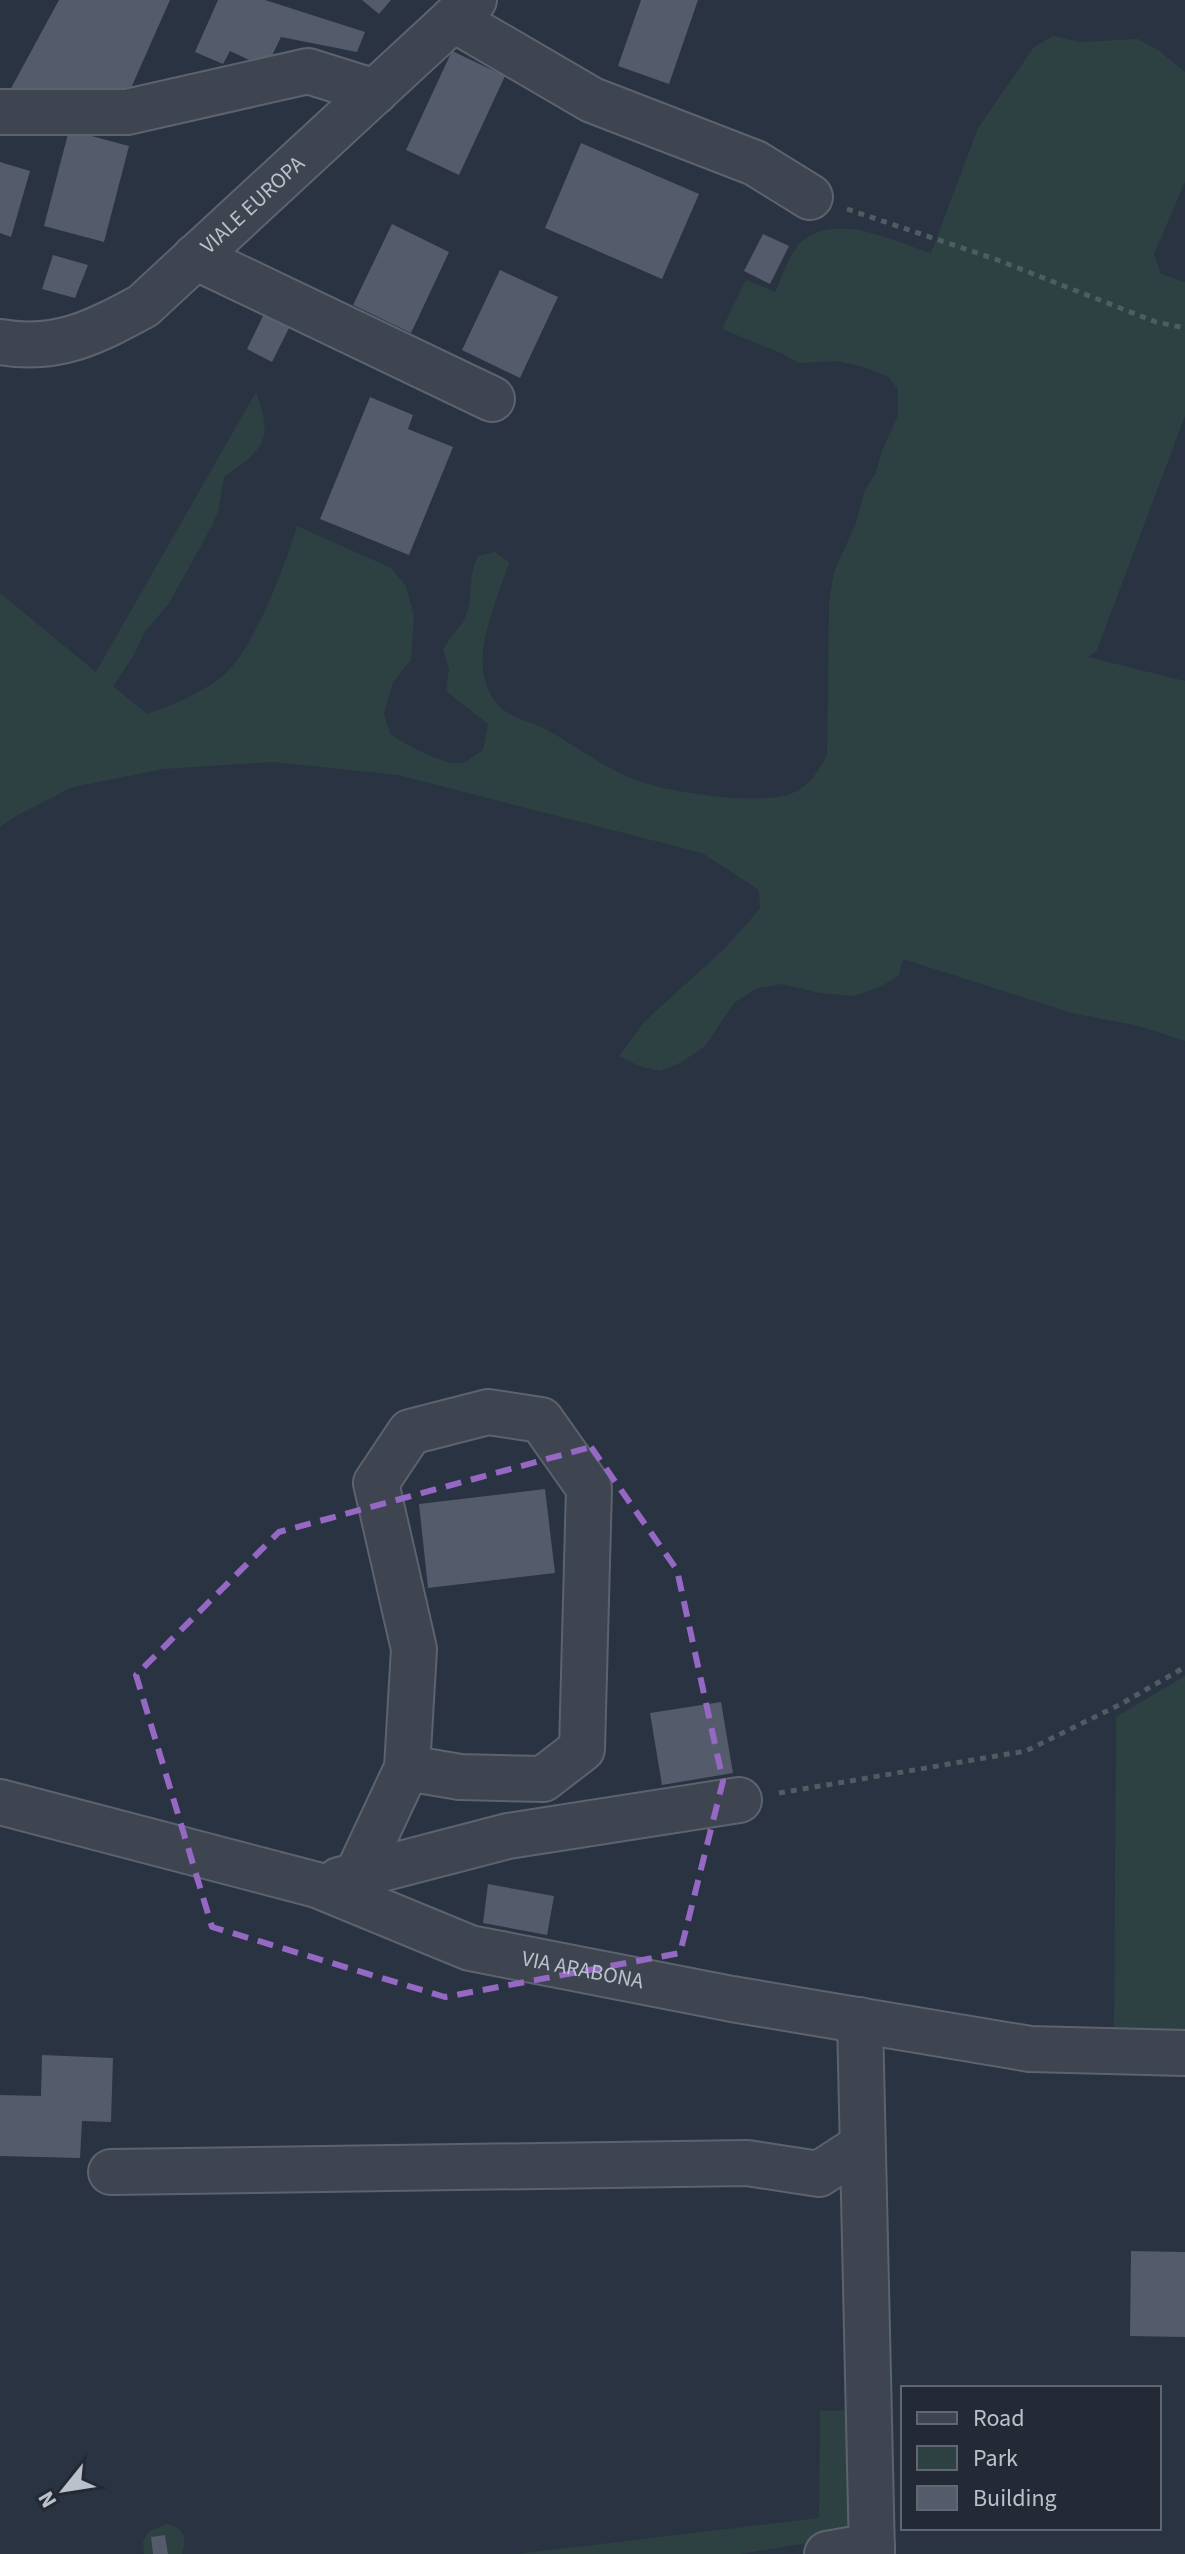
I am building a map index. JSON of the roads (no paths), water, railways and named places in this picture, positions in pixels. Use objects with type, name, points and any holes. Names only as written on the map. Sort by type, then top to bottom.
[{"type":"street","name":"VIALE EUROPA","points":[[0,342],[24,346],[61,342],[97,331],[143,306],[464,10]]},
{"type":"street","points":[[464,10],[592,100],[755,163],[810,197]]},
{"type":"street","points":[[0,112],[127,112],[308,71],[375,92]]},
{"type":"street","points":[[195,257],[492,399]]},
{"type":"street","points":[[337,1880],[407,1768],[414,1649],[376,1483],[410,1432],[488,1412],[541,1420],[589,1488],[582,1749],[543,1779],[460,1777],[407,1768]]},
{"type":"street","points":[[337,1880],[508,1836],[739,1800]]},
{"type":"street","name":"VIA ARABONA","points":[[0,1802],[337,1880],[470,1948],[732,1999],[1030,2049],[1185,2053]]},
{"type":"street","points":[[827,2554],[872,2550],[860,2020]]},
{"type":"street","points":[[111,2172],[747,2163],[819,2174],[862,2146]]}]
